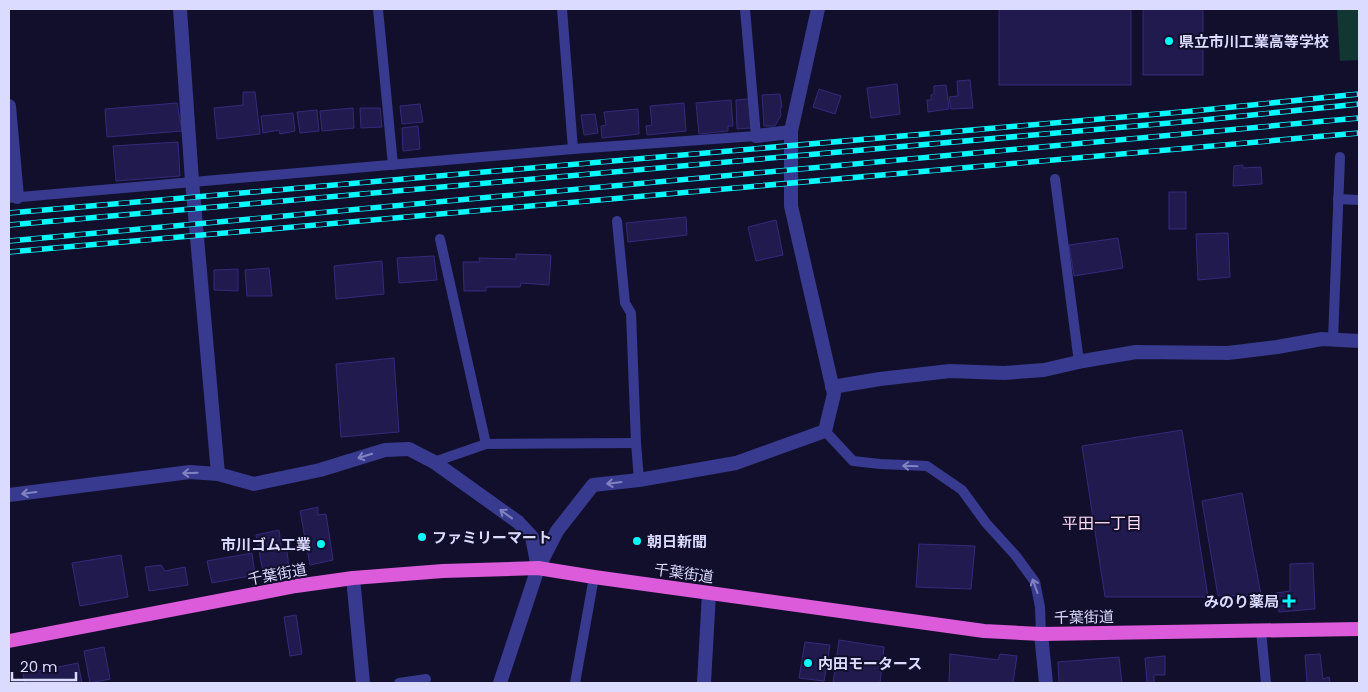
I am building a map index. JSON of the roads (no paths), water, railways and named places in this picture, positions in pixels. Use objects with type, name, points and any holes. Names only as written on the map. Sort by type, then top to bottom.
[{"type":"highway","name":"千葉街道","points":[[9,641],[296,586],[353,578],[442,571],[538,568],[984,631],[1041,634],[1359,629]]},
{"type":"street","points":[[180,9],[192,181],[218,474]]},
{"type":"street","points":[[500,683],[538,568],[557,531],[593,485],[639,480],[736,463],[825,431],[834,394],[791,206],[791,132],[818,9]]},
{"type":"street","points":[[9,106],[13,197]]},
{"type":"street","points":[[756,136],[791,132]]},
{"type":"street","points":[[832,387],[950,371],[1004,373],[1044,370],[1136,352],[1228,353],[1322,339],[1359,341]]},
{"type":"street","points":[[9,495],[190,472],[218,474],[254,484],[320,470],[385,450],[410,448],[434,462],[518,522],[532,536],[538,568]]},
{"type":"street","points":[[353,578],[363,683]]},
{"type":"street","points":[[704,683],[709,593]]},
{"type":"street","points":[[1041,634],[1046,683]]},
{"type":"lane","points":[[378,9],[393,165]]},
{"type":"lane","points":[[562,9],[573,149]]},
{"type":"lane","points":[[13,197],[573,149],[756,136],[745,9]]},
{"type":"lane","points":[[1333,340],[1340,158]]},
{"type":"lane","points":[[1056,179],[1079,362]]},
{"type":"lane","points":[[1338,199],[1359,200]]},
{"type":"lane","points":[[617,221],[625,303],[631,313],[639,480]]},
{"type":"lane","points":[[440,239],[486,444]]},
{"type":"lane","points":[[825,431],[853,460],[880,464],[927,466],[962,490],[986,523],[1016,556],[1035,582],[1040,607],[1041,634]]},
{"type":"lane","points":[[434,462],[486,444],[636,444]]},
{"type":"lane","points":[[575,683],[594,577]]},
{"type":"lane","points":[[1261,631],[1266,683]]},
{"type":"lane","points":[[398,683],[426,679]]},
{"type":"railway","points":[[9,213],[1193,111],[1359,94]]},
{"type":"railway","points":[[9,225],[1193,121],[1359,104]]},
{"type":"railway","points":[[9,241],[1359,118]]},
{"type":"railway","points":[[9,252],[1359,133]]},
{"type":"place","name":"県立市川工業高等学校","points":[[1169,41]]},
{"type":"place","name":"ファミリーマート","points":[[422,537]]},
{"type":"place","name":"朝日新聞","points":[[637,541]]},
{"type":"place","name":"市川ゴム工業","points":[[321,544]]},
{"type":"place","name":"みのり薬局","points":[[1289,601]]},
{"type":"place","name":"内田モータース","points":[[808,663]]},
{"type":"district","name":"平田一丁目","points":[[1102,523]]}]
